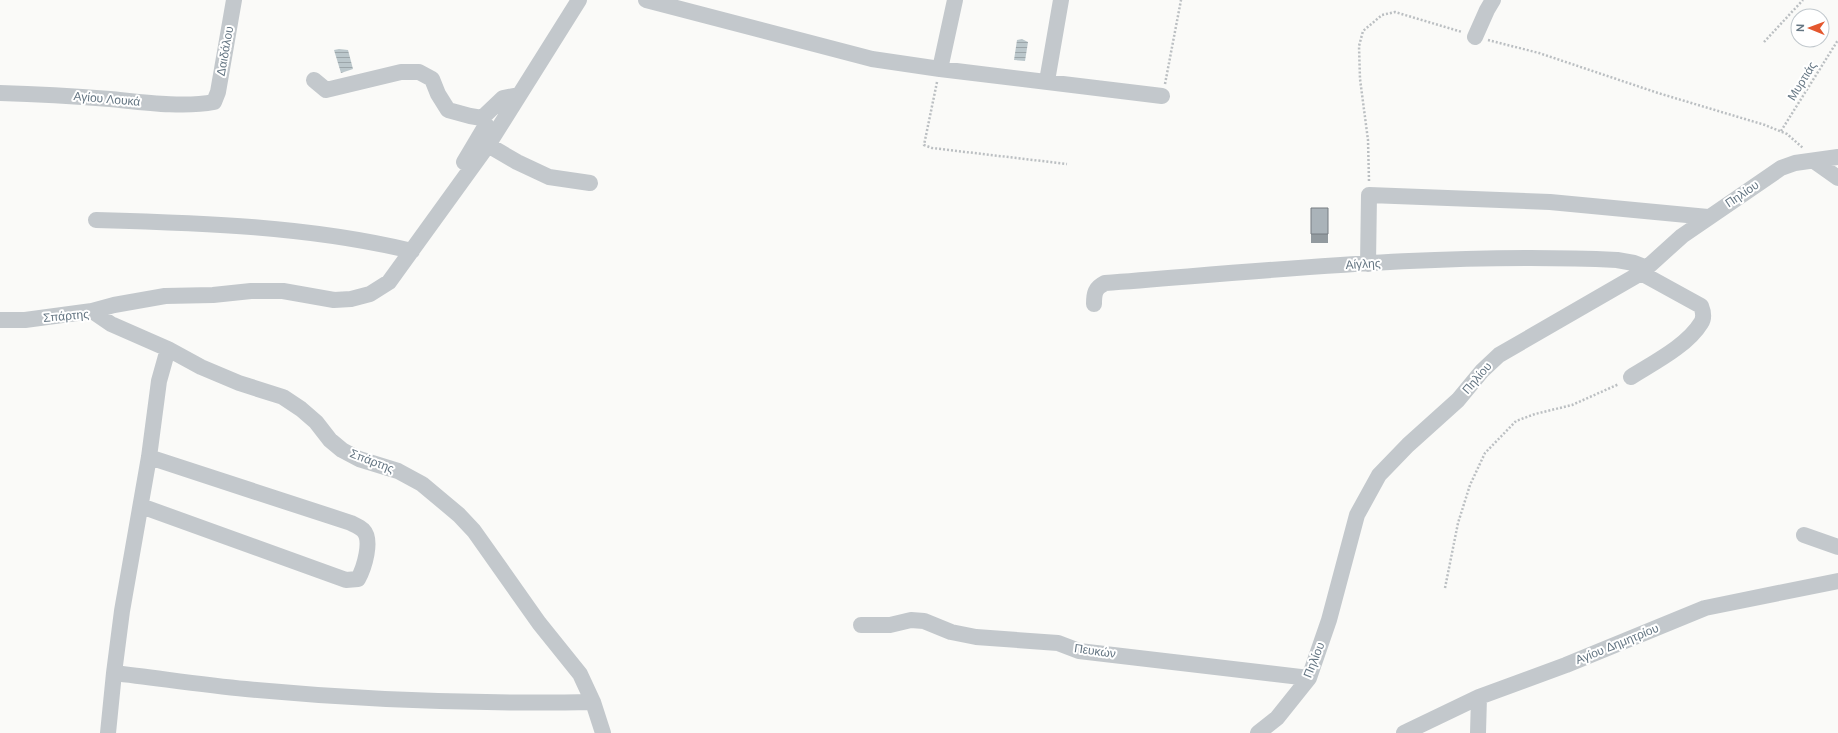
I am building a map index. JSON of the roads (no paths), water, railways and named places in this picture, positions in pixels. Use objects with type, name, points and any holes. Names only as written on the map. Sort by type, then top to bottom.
[{"type":"street","name":"Δαιδάλου","points":[[214,102],[218,92],[234,0]]},
{"type":"street","points":[[92,311],[114,305],[165,296],[213,295],[251,291],[283,291],[334,300],[351,299],[370,294],[389,282],[488,145],[579,0]]},
{"type":"street","points":[[646,0],[872,59],[940,69],[1162,96]]},
{"type":"street","points":[[940,69],[955,0]]},
{"type":"street","points":[[1047,81],[1061,0]]},
{"type":"street","points":[[1475,37],[1487,10],[1494,0]]},
{"type":"street","points":[[314,80],[326,90],[401,72],[419,72],[432,79],[438,94],[448,110],[482,118],[486,125],[462,165],[462,181]]},
{"type":"street","name":"Αγίου Λουκά","points":[[0,94],[67,95],[152,102],[205,104],[214,102]]},
{"type":"street","points":[[482,118],[503,98],[519,95]]},
{"type":"street","points":[[488,145],[517,162],[549,177],[590,183]]},
{"type":"street","name":"Πηλίου","points":[[1258,733],[1277,718],[1309,678],[1329,620],[1357,515],[1379,475],[1408,445],[1458,400],[1482,371],[1499,355],[1644,271],[1682,236],[1781,168],[1795,163],[1814,162],[1838,157]]},
{"type":"street","points":[[1814,162],[1838,178]]},
{"type":"street","points":[[1368,264],[1369,195],[1550,202],[1708,217]]},
{"type":"street","points":[[96,220],[210,223],[277,228],[354,239],[412,251]]},
{"type":"street","name":"Αίγλης","points":[[1094,304],[1094,294],[1098,287],[1105,283],[1259,270],[1517,257],[1618,260],[1634,263],[1644,271],[1701,306],[1704,313],[1702,323],[1684,342],[1631,377]]},
{"type":"street","name":"Σπάρτης","points":[[0,320],[25,320],[92,311],[111,324],[168,349],[214,372],[239,383],[283,397],[301,409],[316,422],[330,440],[342,450],[360,459],[398,471],[422,484],[459,515],[474,531],[539,623],[580,674],[594,702],[603,733]]},
{"type":"street","points":[[108,733],[122,611],[149,457],[159,381],[168,349]]},
{"type":"street","points":[[141,506],[346,580],[358,579],[362,570],[368,539],[363,530],[351,523],[149,457]]},
{"type":"street","points":[[1804,535],[1838,547]]},
{"type":"street","name":"Αγίου Δημητρίου","points":[[1404,733],[1424,728],[1479,697],[1566,665],[1705,608],[1838,581]]},
{"type":"street","name":"Πευκών","points":[[861,625],[890,625],[911,620],[924,621],[951,632],[976,637],[1050,642],[1079,651],[1120,654],[1220,668],[1309,678]]},
{"type":"street","points":[[114,673],[246,689],[371,698],[543,703],[594,702]]},
{"type":"street","points":[[1478,733],[1479,697]]}]
